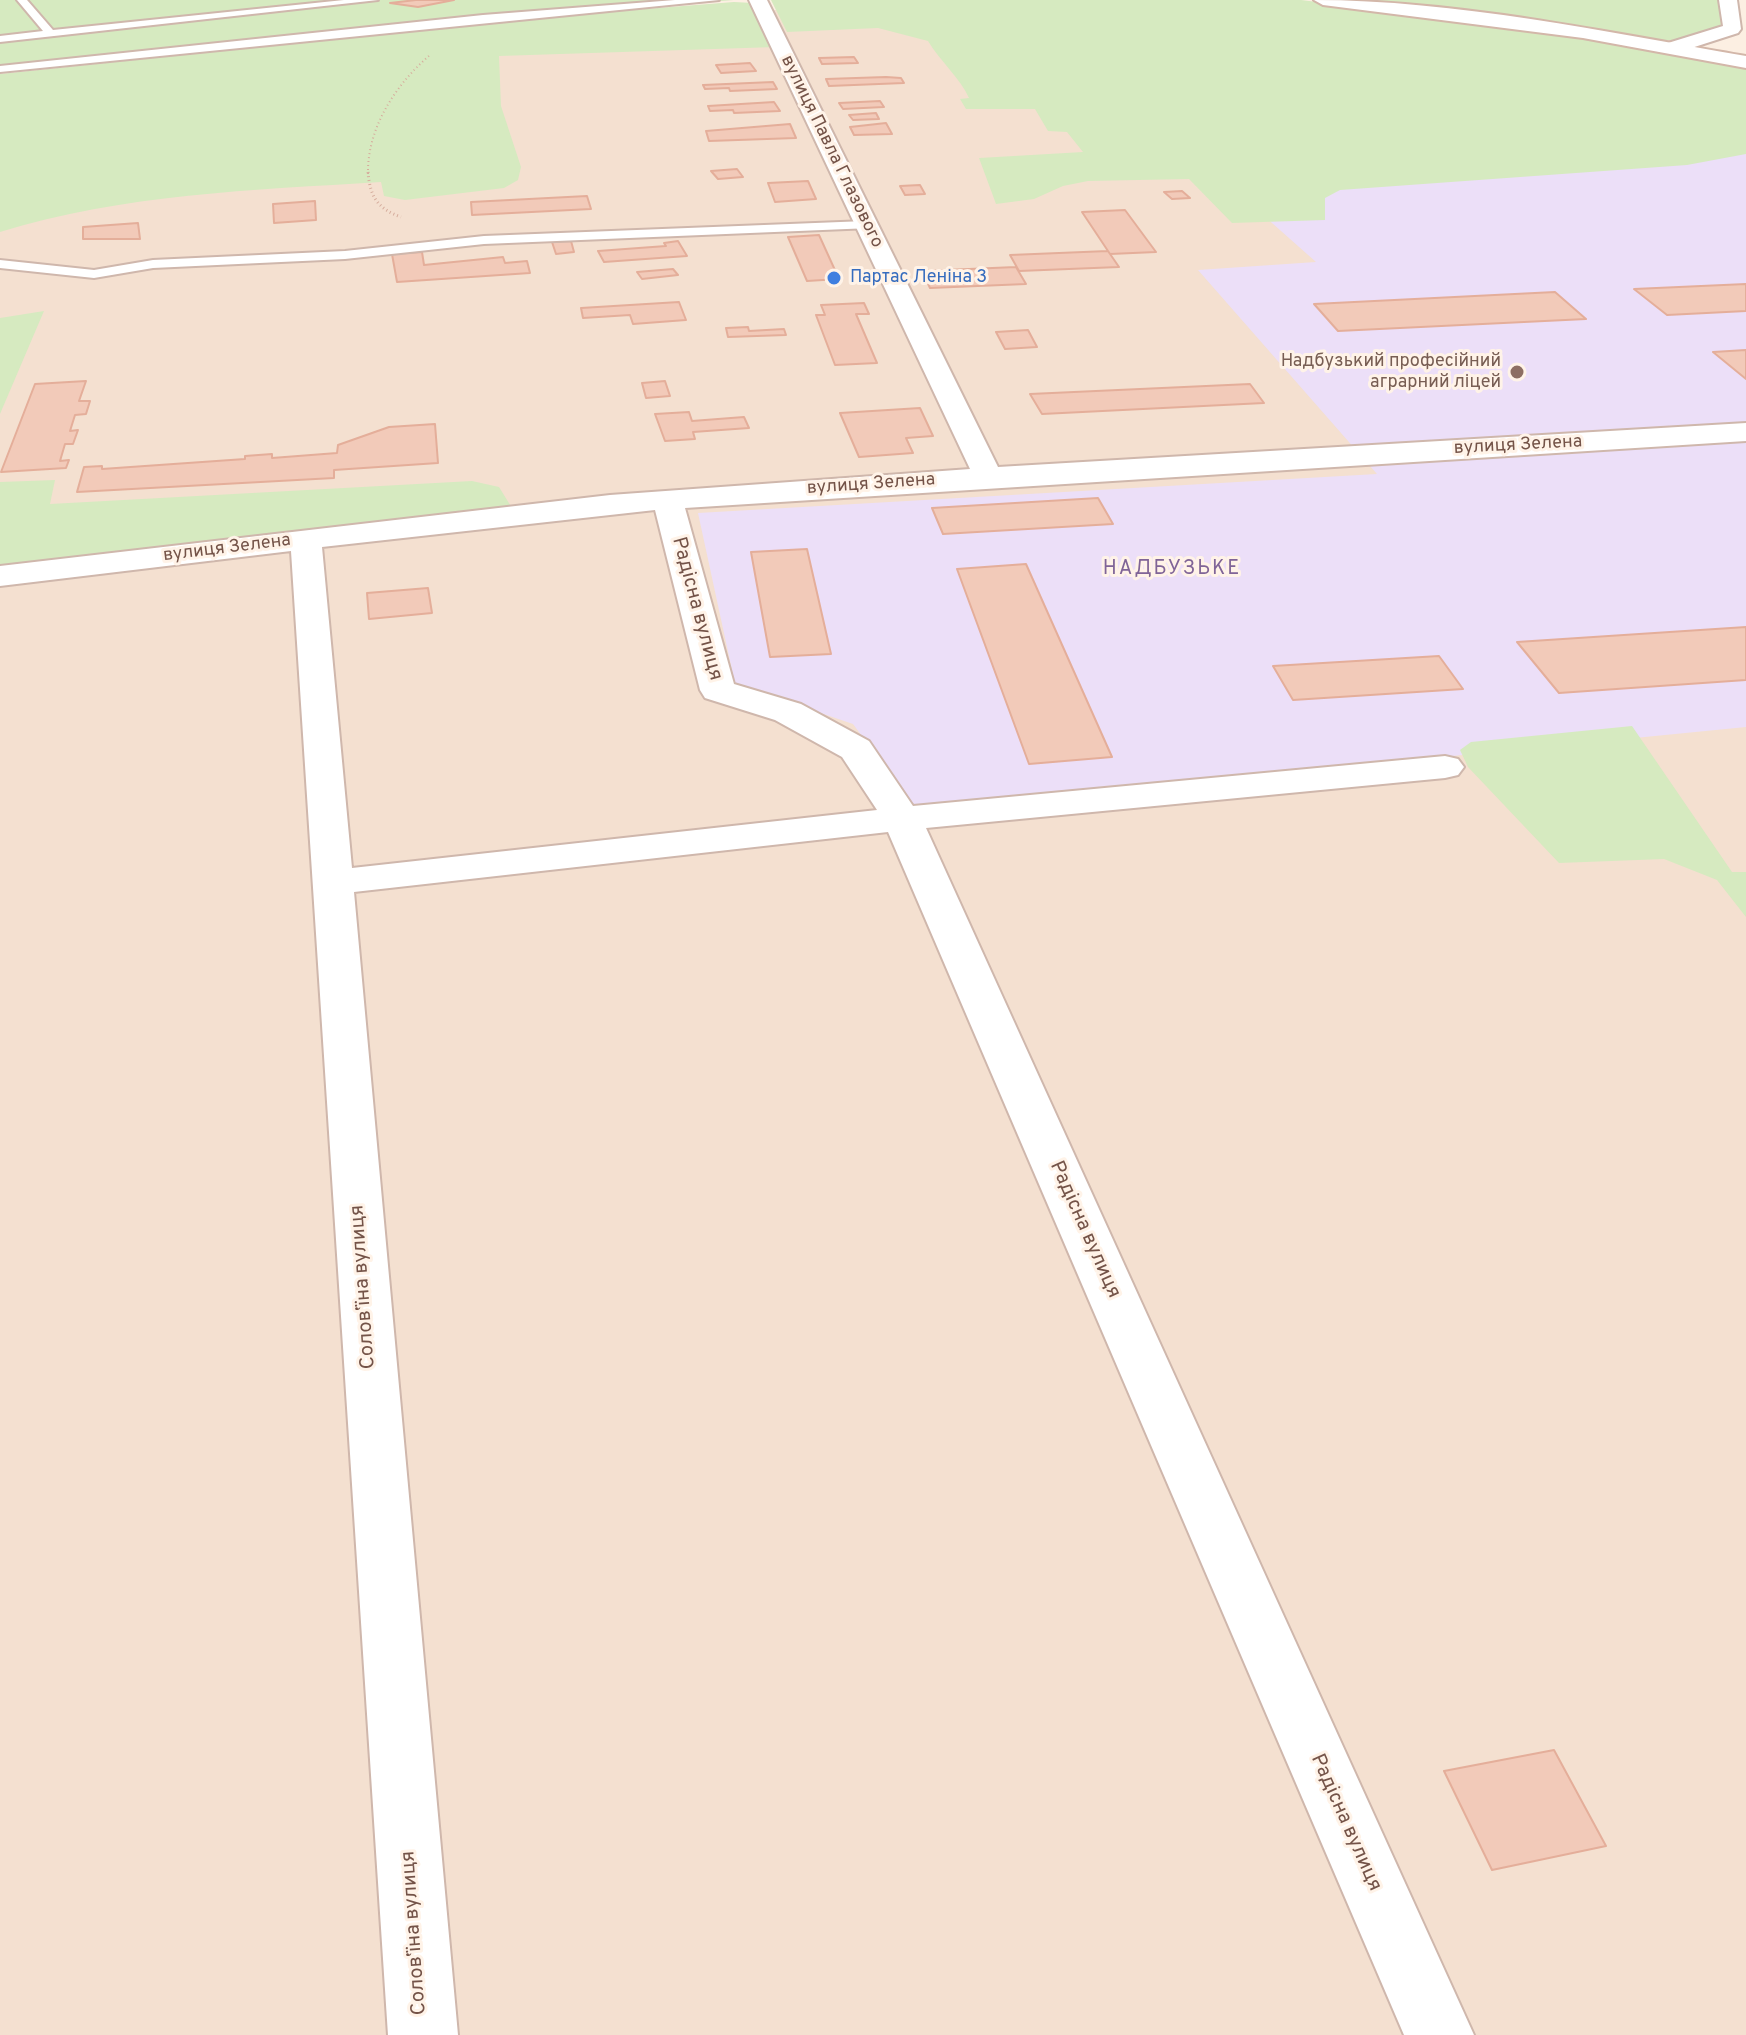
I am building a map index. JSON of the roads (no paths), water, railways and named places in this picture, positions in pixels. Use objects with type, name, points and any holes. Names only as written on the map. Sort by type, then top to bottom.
[{"type":"street","name":"вулиця Павла Глазового","points":[[758,0],[988,477]]},
{"type":"street","points":[[1323,0],[1675,47],[1746,62]]},
{"type":"street","points":[[1675,47],[1732,29],[1728,0]]},
{"type":"street","name":"вулиця Зелена","points":[[0,576],[668,500],[988,477],[1746,432]]},
{"type":"street","name":"Радісна вулиця","points":[[668,500],[718,690],[788,712],[856,749],[902,819],[1439,2035]]},
{"type":"street","name":"Соловʼїна вулиця","points":[[306,540],[423,2035]]},
{"type":"street","points":[[333,882],[902,819],[1445,767]]},
{"type":"lane","points":[[22,0],[51,34]]},
{"type":"lane","points":[[252,0],[281,20]]},
{"type":"lane","points":[[0,39],[373,0]]},
{"type":"lane","points":[[0,69],[483,18],[714,0]]},
{"type":"lane","points":[[295,25],[324,34]]},
{"type":"lane","points":[[0,264],[94,274],[153,264],[345,255],[484,240],[866,225]]},
{"type":"place","name":"Партас Леніна 3","points":[[834,278]]},
{"type":"place","name":"Надбузький професійний аграрний ліцей","points":[[1517,372]]},
{"type":"district","name":"НАДБУЗЬКЕ","points":[[1172,570]]}]
